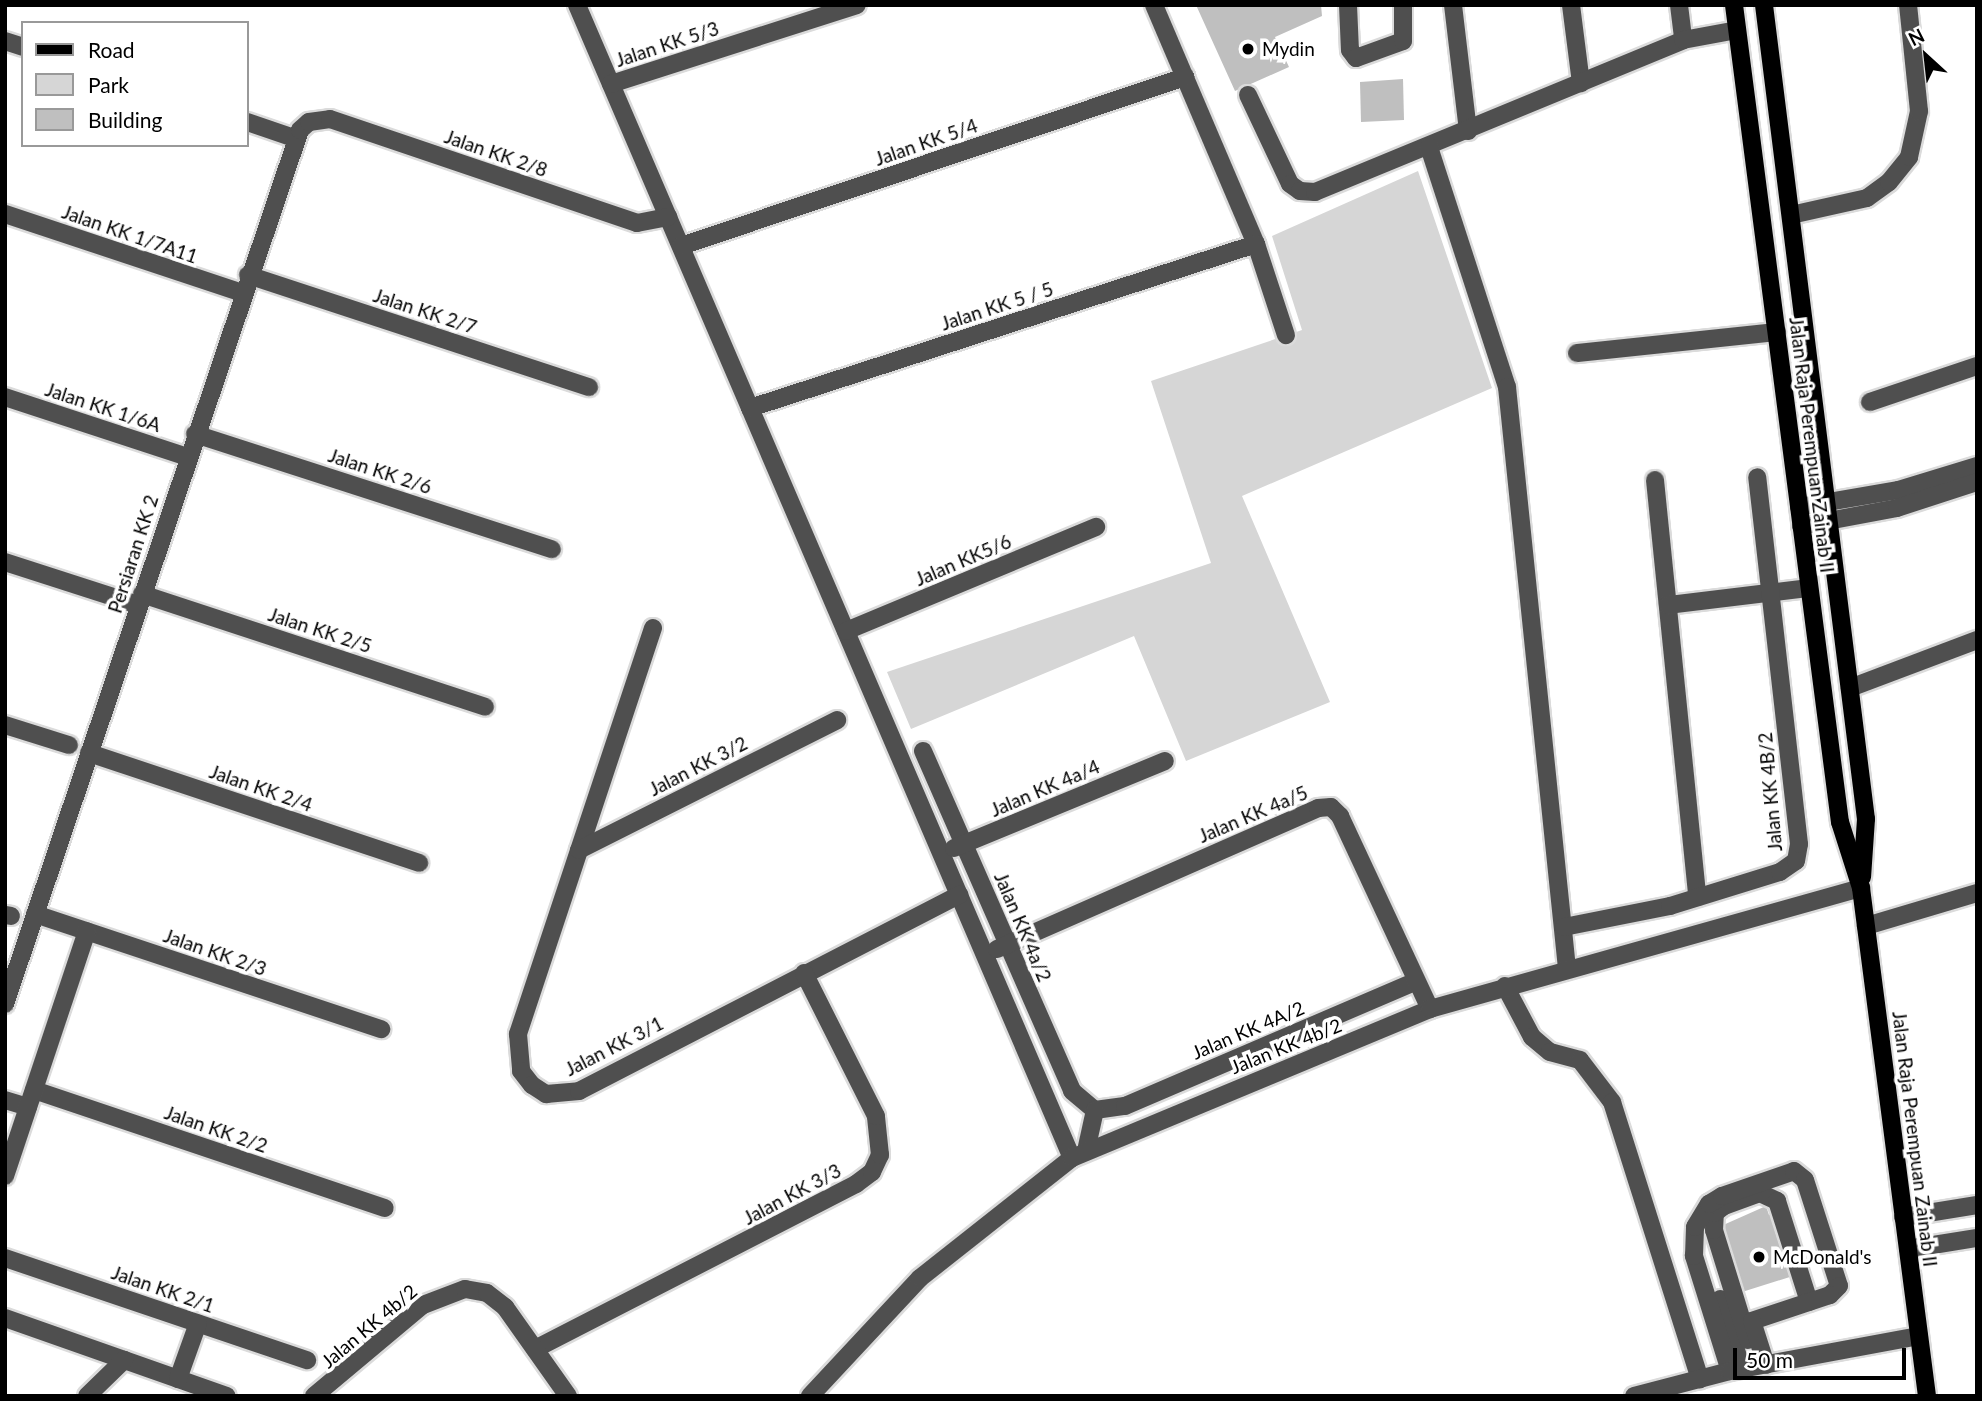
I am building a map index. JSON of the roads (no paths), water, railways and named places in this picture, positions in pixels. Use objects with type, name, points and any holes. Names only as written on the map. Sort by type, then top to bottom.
[{"type":"main road","name":"Jalan Raja Perempuan Zainab II","points":[[1734,5],[1840,822],[1861,888],[1927,1396]]},
{"type":"main road","name":"Jalan Raja Perempuan Zainab II","points":[[1764,5],[1866,819],[1861,888]]},
{"type":"street","points":[[578,5],[959,895],[1079,1154]]},
{"type":"street","name":"Jalan KK 5/3","points":[[611,84],[857,5]]},
{"type":"street","points":[[1154,5],[1256,244],[1286,335]]},
{"type":"street","points":[[1348,5],[1350,50],[1356,58],[1403,41],[1403,5]]},
{"type":"street","points":[[1453,5],[1468,131]]},
{"type":"street","points":[[1571,5],[1581,83]]},
{"type":"street","points":[[1679,5],[1683,40]]},
{"type":"street","points":[[1791,215],[1867,198],[1889,182],[1909,157],[1919,111],[1908,5]]},
{"type":"street","points":[[1248,95],[1283,172],[1300,191],[1330,189],[1683,40],[1737,30]]},
{"type":"street","name":"Jalan KK 5/4","points":[[681,247],[1185,78]]},
{"type":"street","name":"Jalan KK 2/8","points":[[309,122],[330,119],[637,223],[668,217]]},
{"type":"street","points":[[248,122],[294,138]]},
{"type":"street","name":"Persiaran KK 2","points":[[5,1004],[294,138],[309,122]]},
{"type":"street","points":[[1429,147],[1504,370],[1525,525],[1567,969]]},
{"type":"street","name":"Jalan KK 1/7A11","points":[[5,214],[242,293]]},
{"type":"street","name":"Jalan KK 5 / 5","points":[[750,408],[1256,244]]},
{"type":"street","name":"Jalan KK 2/7","points":[[248,275],[589,387]]},
{"type":"street","points":[[1577,353],[1777,332]]},
{"type":"street","points":[[1870,402],[1977,366]]},
{"type":"street","name":"Jalan KK 1/6A","points":[[5,397],[187,457]]},
{"type":"street","name":"Jalan KK 2/6","points":[[195,433],[552,549]]},
{"type":"street","points":[[1828,512],[1977,466]]},
{"type":"street","name":"Jalan KK 4B/2","points":[[1564,927],[1698,897],[1780,872],[1799,853],[1757,477]]},
{"type":"street","points":[[1655,480],[1698,897]]},
{"type":"street","points":[[1800,517],[1828,512],[1897,508],[1977,482]]},
{"type":"street","name":"Jalan KK5/6","points":[[846,631],[1096,527]]},
{"type":"street","name":"Jalan KK 2/5","points":[[5,562],[140,600],[485,707]]},
{"type":"street","points":[[1668,605],[1810,588]]},
{"type":"street","name":"Jalan KK 3/1","points":[[653,628],[518,1034],[521,1071],[546,1094],[579,1091],[959,895]]},
{"type":"street","points":[[1850,688],[1977,640]]},
{"type":"street","name":"Jalan KK 3/2","points":[[579,850],[837,720]]},
{"type":"street","points":[[5,725],[69,745]]},
{"type":"street","name":"Jalan KK 4a/2","points":[[923,751],[1072,1091],[1095,1110]]},
{"type":"street","name":"Jalan KK 2/4","points":[[89,753],[419,863]]},
{"type":"street","name":"Jalan KK 4a/4","points":[[941,853],[1164,761]]},
{"type":"street","name":"Jalan KK 4a/5","points":[[985,954],[1318,808],[1331,807],[1340,816],[1430,1009]]},
{"type":"street","name":"Jalan KK 4b/2","points":[[810,1396],[920,1278],[1079,1154],[1430,1009],[1504,986],[1861,888]]},
{"type":"street","points":[[1866,926],[1977,893]]},
{"type":"street","name":"Jalan KK 2/3","points":[[35,914],[381,1029]]},
{"type":"street","points":[[5,1176],[87,931]]},
{"type":"street","name":"Jalan KK 3/3","points":[[536,1349],[856,1184],[872,1172],[880,1155],[876,1116],[803,974]]},
{"type":"street","name":"Jalan KK 4A/2","points":[[1095,1110],[1125,1106],[1416,981]]},
{"type":"street","points":[[1504,986],[1532,1037],[1550,1052],[1580,1060],[1612,1102],[1700,1379]]},
{"type":"street","name":"Jalan KK 2/2","points":[[5,1100],[31,1099],[386,1208]]},
{"type":"street","points":[[1079,1154],[1095,1110]]},
{"type":"street","points":[[1736,1326],[1835,1291],[1840,1280],[1805,1180],[1794,1171],[1721,1196],[1700,1215],[1692,1241],[1694,1256],[1736,1326],[1749,1368]]},
{"type":"street","points":[[1749,1368],[1736,1326],[1714,1230],[1716,1213],[1755,1194],[1773,1197],[1809,1302]]},
{"type":"street","points":[[1903,1217],[1977,1205]]},
{"type":"street","points":[[1908,1250],[1977,1238]]},
{"type":"street","name":"Jalan KK 2/1","points":[[5,1258],[307,1360]]},
{"type":"street","name":"Jalan KK 4b/2","points":[[314,1396],[423,1306],[465,1289],[487,1293],[505,1307],[568,1396]]},
{"type":"street","points":[[5,1318],[227,1396]]},
{"type":"street","points":[[178,1379],[198,1324]]},
{"type":"street","points":[[1634,1396],[1749,1368],[1919,1336]]},
{"type":"street","points":[[87,1396],[124,1360]]},
{"type":"place","name":"Mydin","points":[[1248,49]]},
{"type":"place","name":"McDonald's","points":[[1759,1257]]}]
